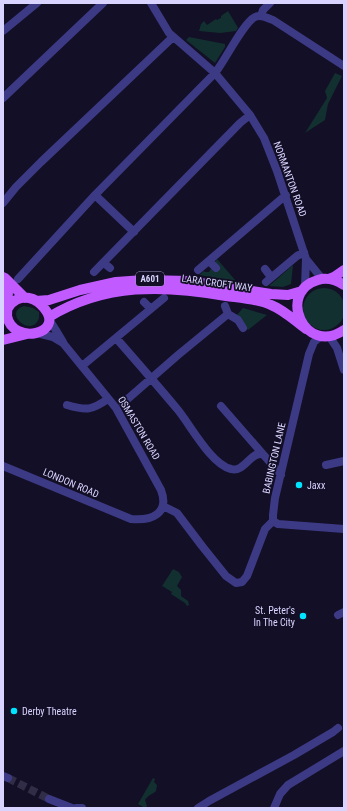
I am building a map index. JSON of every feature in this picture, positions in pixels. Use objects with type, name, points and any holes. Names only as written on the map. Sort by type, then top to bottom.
[{"type":"main road","points":[[327,279],[334,277],[344,270]]},
{"type":"main road","points":[[3,276],[25,298]]},
{"type":"main road","points":[[3,276],[8,290],[6,315],[9,323],[15,329],[32,333]]},
{"type":"main road","points":[[327,279],[344,285]]},
{"type":"main road","name":"A601","points":[[304,289],[314,281],[327,279]]},
{"type":"main road","name":"LARA CROFT WAY","points":[[36,301],[49,300],[80,290],[116,282],[144,280],[182,280],[271,294],[288,295],[304,289]]},
{"type":"main road","name":"LARA CROFT WAY","points":[[50,319],[73,304],[105,294],[139,288],[164,288],[215,294],[262,302],[277,308],[306,329]]},
{"type":"main road","points":[[304,289],[298,301],[297,313],[301,323],[306,329]]},
{"type":"main road","points":[[6,315],[15,300],[25,298]]},
{"type":"main road","name":"A601","points":[[25,298],[36,301]]},
{"type":"main road","points":[[36,301],[45,308],[50,319]]},
{"type":"main road","name":"A601","points":[[3,340],[46,328],[50,319]]},
{"type":"main road","name":"A601","points":[[306,329],[312,333],[325,336]]},
{"type":"main road","points":[[325,336],[337,334],[344,330]]},
{"type":"street","points":[[3,31],[37,3]]},
{"type":"street","points":[[3,98],[103,3]]},
{"type":"street","name":"NORMANTON ROAD","points":[[151,3],[165,28],[173,37],[215,73],[250,115],[265,140],[286,195],[305,255],[319,275],[327,279]]},
{"type":"street","points":[[261,16],[263,10],[270,3]]},
{"type":"street","points":[[18,279],[95,195],[215,73],[222,64],[236,39],[255,17],[261,16],[273,20],[344,66]]},
{"type":"street","points":[[3,203],[16,187],[41,162],[173,37]]},
{"type":"street","points":[[94,272],[107,266],[134,232],[240,123],[250,115]]},
{"type":"street","points":[[95,195],[134,232]]},
{"type":"street","points":[[198,270],[286,195]]},
{"type":"street","points":[[265,269],[268,279],[297,256],[305,255]]},
{"type":"street","name":"NORMANTON ROAD","points":[[304,289],[305,255]]},
{"type":"street","points":[[209,261],[216,268]]},
{"type":"street","points":[[82,366],[164,298]]},
{"type":"street","points":[[144,302],[151,309]]},
{"type":"street","points":[[123,403],[227,310],[238,320],[243,328]]},
{"type":"street","name":"OSMASTON ROAD","points":[[50,319],[63,343],[120,415],[161,490],[164,498],[163,506]]},
{"type":"street","name":"OSMASTON ROAD","points":[[32,333],[53,337],[63,343]]},
{"type":"street","points":[[325,336],[337,348],[344,370]]},
{"type":"street","name":"BABINGTON LANE","points":[[163,506],[177,513],[230,579],[236,583],[243,582],[248,574],[265,529],[273,520],[273,508],[309,354],[314,342],[325,336]]},
{"type":"street","points":[[116,338],[179,411],[213,457],[225,467],[233,470],[238,469],[256,454],[262,454]]},
{"type":"street","points":[[67,405],[90,410],[108,399]]},
{"type":"street","points":[[221,406],[281,474]]},
{"type":"street","points":[[326,465],[344,461]]},
{"type":"street","name":"LONDON ROAD","points":[[3,466],[131,519],[150,518],[158,513],[163,506]]},
{"type":"street","points":[[273,520],[278,524],[344,529]]},
{"type":"street","points":[[199,807],[294,755],[338,728]]},
{"type":"street","points":[[274,808],[280,794],[288,785],[344,752]]},
{"type":"street","points":[[49,798],[72,808]]},
{"type":"street","points":[[76,808],[82,808]]},
{"type":"green space","points":[[228,11],[238,28],[236,31],[220,33],[199,31],[201,24],[204,21],[207,25],[216,19],[221,18],[221,16]]},
{"type":"green space","points":[[189,37],[225,44],[225,47],[215,63],[186,40]]},
{"type":"green space","points":[[335,73],[342,76],[328,104],[325,120],[305,133],[327,98],[325,91]]},
{"type":"green space","points":[[217,259],[236,281],[199,275],[204,271],[209,272]]},
{"type":"green space","points":[[293,265],[291,284],[283,287],[269,286]]},
{"type":"green space","points":[[320,288],[328,288],[339,294],[345,305],[345,313],[339,324],[328,330],[320,330],[309,324],[303,313],[303,305],[309,294]]},
{"type":"green space","points":[[24,306],[33,308],[39,312],[39,318],[35,324],[31,326],[25,325],[17,318],[16,314],[18,309]]},
{"type":"green space","points":[[243,308],[267,315],[248,330],[236,316]]},
{"type":"green space","points":[[173,569],[179,572],[182,577],[177,586],[181,590],[181,596],[188,601],[189,605],[187,606],[171,594],[172,592],[162,586]]},
{"type":"green space","points":[[153,778],[155,779],[154,782],[157,785],[156,791],[145,800],[147,806],[145,808],[138,804]]},
{"type":"tunnel","points":[[8,778],[49,799]]},
{"type":"place","name":"Jaxx","points":[[299,485]]},
{"type":"place","name":"St. Peter's In The City","points":[[303,616]]},
{"type":"place","name":"Derby Theatre","points":[[14,711]]}]
